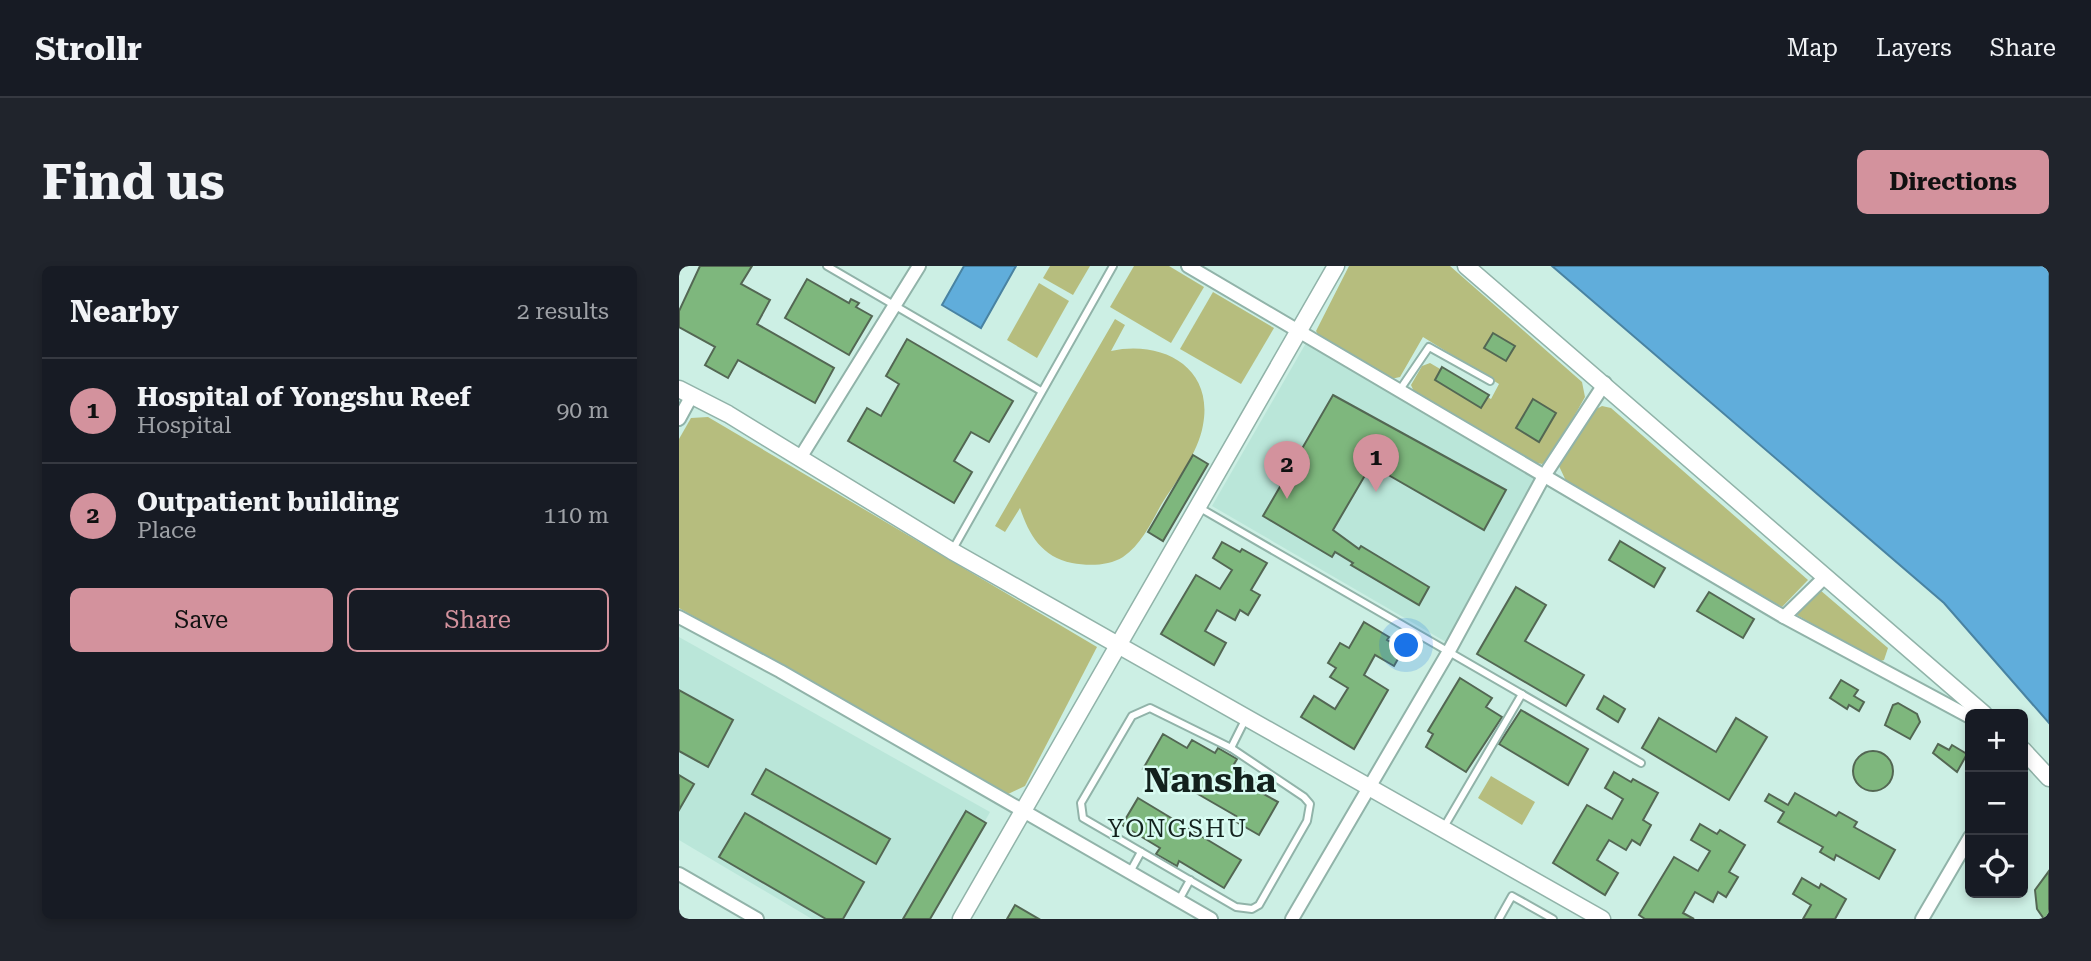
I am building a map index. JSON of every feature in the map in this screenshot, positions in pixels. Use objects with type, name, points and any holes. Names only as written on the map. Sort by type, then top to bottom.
[{"type":"street","points":[[800,458],[919,266]]},
{"type":"street","points":[[1188,266],[1784,617],[1965,714]]},
{"type":"street","points":[[961,919],[1119,643],[1200,508],[1336,266]]},
{"type":"street","points":[[1466,266],[1605,383],[1978,709]]},
{"type":"street","points":[[1292,919],[1448,651],[1544,476],[1605,383]]},
{"type":"street","points":[[679,419],[685,393],[728,414],[952,551],[1119,643],[1246,718],[1444,827],[1602,919]]},
{"type":"street","points":[[1784,617],[1826,576]]},
{"type":"street","points":[[679,617],[1211,919]]},
{"type":"street","points":[[2028,755],[2049,778]]},
{"type":"street","points":[[1922,919],[1965,846]]},
{"type":"street","points":[[679,874],[757,919]]},
{"type":"lane","points":[[827,266],[1041,391]]},
{"type":"lane","points":[[952,551],[1113,266]]},
{"type":"lane","points":[[1399,391],[1429,347],[1490,382]]},
{"type":"lane","points":[[1200,508],[1641,763]]},
{"type":"lane","points":[[1444,827],[1522,694]]},
{"type":"lane","points":[[1150,708],[1231,748],[1304,797],[1310,804],[1307,821],[1259,905],[1252,909],[1237,907],[1083,818],[1081,803],[1132,716],[1150,708]]},
{"type":"lane","points":[[1231,748],[1246,718]]},
{"type":"lane","points":[[1130,872],[1141,852]]},
{"type":"lane","points":[[1179,900],[1190,880]]},
{"type":"lane","points":[[1499,919],[1512,896],[1553,919]]},
{"type":"shaded area","points":[[1306,343],[1540,478],[1446,642],[1212,506]]},
{"type":"shaded area","points":[[679,637],[990,812],[931,919],[812,919],[679,840]]},
{"type":"green space","points":[[1050,266],[1090,266],[1073,295],[1043,278]]},
{"type":"green space","points":[[1134,266],[1169,266],[1204,287],[1171,343],[1110,307]]},
{"type":"green space","points":[[1349,266],[1450,266],[1582,382],[1585,397],[1550,459],[1542,464],[1533,462],[1415,394],[1411,385],[1422,366],[1430,363],[1491,399],[1499,384],[1423,337],[1400,377],[1391,379],[1321,339],[1316,331]]},
{"type":"green space","points":[[1039,283],[1069,301],[1037,358],[1007,340]]},
{"type":"green space","points":[[1213,292],[1274,328],[1241,384],[1180,349]]},
{"type":"green space","points":[[1115,319],[1125,325],[1111,351],[1148,350],[1165,354],[1192,373],[1200,387],[1204,404],[1203,425],[1180,477],[1135,546],[1123,557],[1105,564],[1072,563],[1052,556],[1038,543],[1032,536],[1020,508],[1005,532],[995,526]]},
{"type":"green space","points":[[1602,406],[1611,408],[1808,580],[1782,607],[1566,481],[1559,466],[1591,412]]},
{"type":"green space","points":[[708,417],[1097,647],[1025,786],[1006,795],[679,608],[679,439],[691,418]]},
{"type":"green space","points":[[1820,590],[1888,648],[1884,660],[1878,662],[1797,615]]},
{"type":"green space","points":[[1491,776],[1535,802],[1522,825],[1478,798]]},
{"type":"water","points":[[964,266],[1016,266],[981,328],[942,305]]},
{"type":"water","points":[[1552,266],[2049,266],[2049,723],[1944,603]]},
{"type":"building","points":[[700,266],[752,266],[741,284],[770,300],[757,324],[834,368],[815,403],[738,360],[728,378],[705,365],[715,347],[679,327],[679,311]]},
{"type":"building","points":[[807,279],[849,303],[851,299],[859,303],[856,307],[872,316],[849,355],[785,318]]},
{"type":"building","points":[[1493,333],[1515,346],[1506,361],[1484,348]]},
{"type":"building","points":[[907,339],[1013,401],[989,442],[971,432],[954,461],[972,472],[954,503],[848,441],[867,408],[881,416],[899,384],[886,376]]},
{"type":"building","points":[[1442,367],[1489,395],[1481,408],[1435,380]]},
{"type":"building","points":[[1333,395],[1506,490],[1484,530],[1371,465],[1333,530],[1359,549],[1361,546],[1429,587],[1419,605],[1351,565],[1353,563],[1335,552],[1332,557],[1263,516]]},
{"type":"building","points":[[1533,399],[1556,413],[1539,442],[1516,428]]},
{"type":"building","points":[[1193,455],[1208,464],[1163,541],[1148,532]]},
{"type":"building","points":[[1620,541],[1665,568],[1654,587],[1609,560]]},
{"type":"building","points":[[1222,542],[1240,552],[1242,549],[1267,563],[1251,590],[1260,595],[1248,615],[1240,610],[1235,620],[1217,610],[1205,631],[1226,643],[1214,665],[1161,634],[1196,575],[1220,589],[1232,570],[1213,558]]},
{"type":"building","points":[[1516,587],[1546,605],[1525,641],[1584,675],[1566,706],[1477,654]]},
{"type":"building","points":[[1709,592],[1754,619],[1743,638],[1697,611]]},
{"type":"building","points":[[1364,622],[1389,637],[1387,640],[1403,650],[1394,666],[1375,655],[1364,675],[1388,690],[1354,749],[1301,717],[1314,696],[1335,709],[1348,688],[1330,677],[1336,668],[1328,663],[1340,643],[1349,648]]},
{"type":"building","points":[[1460,678],[1492,698],[1486,707],[1502,717],[1466,772],[1426,747],[1433,734],[1428,731]]},
{"type":"building","points":[[1841,680],[1858,690],[1854,696],[1864,702],[1859,711],[1849,705],[1847,709],[1830,698]]},
{"type":"building","points":[[679,690],[733,720],[708,767],[679,751]]},
{"type":"building","points":[[1604,696],[1625,709],[1618,722],[1597,709]]},
{"type":"building","points":[[1898,703],[1917,714],[1920,722],[1910,739],[1885,725],[1893,705]]},
{"type":"building","points":[[1521,710],[1588,749],[1568,785],[1499,744]]},
{"type":"building","points":[[1659,718],[1716,752],[1736,718],[1767,737],[1729,800],[1642,748]]},
{"type":"building","points":[[1163,734],[1187,748],[1192,740],[1215,753],[1218,748],[1237,759],[1233,766],[1261,782],[1256,790],[1278,802],[1259,835],[1233,820],[1236,816],[1177,782],[1174,787],[1143,769]]},
{"type":"building","points":[[1938,744],[1949,750],[1952,745],[1965,753],[1965,758],[1957,772],[1933,753]]},
{"type":"building","points":[[1873,751],[1881,752],[1887,757],[1892,763],[1892,779],[1887,785],[1881,790],[1873,791],[1865,790],[1859,785],[1854,779],[1853,771],[1854,763],[1859,757],[1865,752]]},
{"type":"building","points":[[766,769],[890,839],[876,864],[752,794]]},
{"type":"building","points":[[1614,772],[1658,793],[1643,820],[1651,825],[1640,845],[1632,840],[1626,850],[1609,840],[1597,860],[1618,873],[1605,895],[1553,863],[1587,805],[1612,819],[1623,799],[1605,788]]},
{"type":"building","points":[[679,775],[694,784],[679,810]]},
{"type":"building","points":[[1795,793],[1836,816],[1839,812],[1857,822],[1854,827],[1895,850],[1879,879],[1836,855],[1834,860],[1820,852],[1823,847],[1778,822],[1784,812],[1765,801],[1769,794],[1788,805]]},
{"type":"building","points":[[1138,798],[1241,860],[1224,888],[1179,861],[1177,866],[1156,854],[1160,848],[1122,825]]},
{"type":"building","points":[[966,811],[986,823],[930,919],[903,919]]},
{"type":"building","points":[[745,813],[864,882],[843,919],[826,919],[719,857]]},
{"type":"building","points":[[1700,824],[1717,834],[1720,830],[1745,845],[1729,872],[1738,877],[1726,897],[1718,892],[1713,902],[1695,892],[1683,913],[1694,919],[1645,919],[1639,915],[1674,857],[1698,871],[1710,851],[1691,840]]},
{"type":"building","points":[[2049,871],[2049,919],[2044,919],[2037,909],[2035,890]]},
{"type":"building","points":[[1802,878],[1819,888],[1821,884],[1846,899],[1835,919],[1803,919],[1811,905],[1793,894]]},
{"type":"building","points":[[1015,905],[1039,919],[1007,919]]},
{"type":"place","name":"Hospital of Yongshu Reef","points":[[1376,492]]},
{"type":"place","name":"Outpatient building","points":[[1287,499]]},
{"type":"district","name":"Nansha","points":[[1210,780]]},
{"type":"district","name":"YONGSHU","points":[[1178,829]]}]
